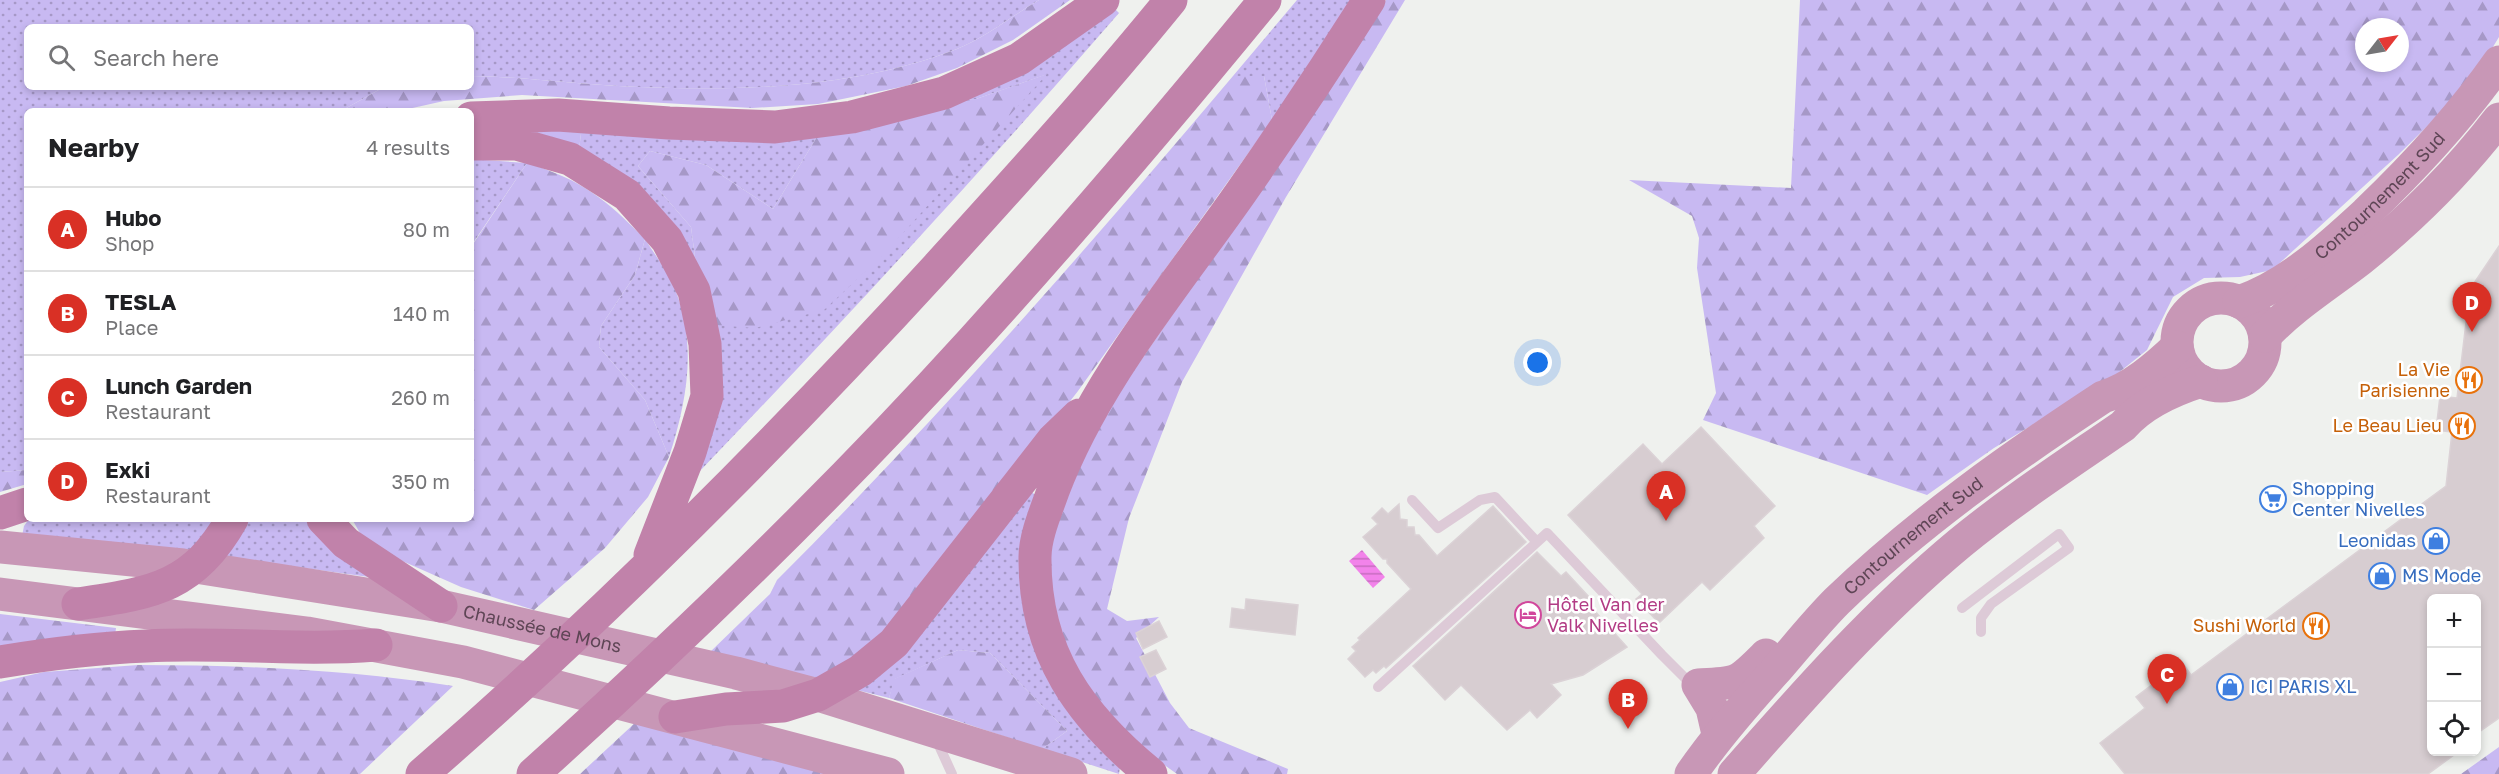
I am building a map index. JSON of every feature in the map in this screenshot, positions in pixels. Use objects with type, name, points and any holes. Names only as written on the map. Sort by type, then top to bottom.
[{"type":"highway","points":[[474,118],[558,115],[669,123],[775,127],[852,117],[944,93],[1019,59],[1103,0]]},
{"type":"highway","points":[[422,774],[646,567],[800,413],[1030,165],[1171,0]]},
{"type":"highway","points":[[536,771],[733,587],[855,465],[971,342],[1090,208],[1265,0]]},
{"type":"highway","points":[[1151,774],[1125,753],[1089,716],[1069,687],[1050,648],[1038,606],[1035,555],[1045,514],[1094,402],[1263,161],[1369,0]]},
{"type":"highway","name":"Contournement Sud","points":[[2239,302],[2275,286],[2341,236],[2410,171],[2448,131],[2499,62]]},
{"type":"highway","name":"Contournement Sud","points":[[2265,336],[2278,322],[2372,250],[2431,197],[2486,144],[2499,119]]},
{"type":"highway","points":[[474,144],[517,144],[570,159],[627,195],[667,240],[694,291],[705,344],[707,396],[690,452],[646,567]]},
{"type":"highway","points":[[2225,298],[2239,302],[2251,310],[2260,322],[2265,336],[2262,359],[2254,371],[2243,381],[2229,385],[2214,386],[2189,373],[2181,360],[2177,346],[2178,331],[2184,317],[2195,306],[2209,300],[2225,298]]},
{"type":"highway","name":"Contournement Sud","points":[[1691,774],[1718,734],[1837,602],[1953,501],[2031,444],[2103,397],[2115,393],[2144,374],[2177,346]]},
{"type":"highway","name":"Contournement Sud","points":[[1734,774],[1885,610],[1961,542],[2123,426],[2130,418],[2160,398],[2201,381]]},
{"type":"highway","points":[[675,717],[726,708],[783,706],[818,694],[860,671],[894,643],[1053,440],[1094,402]]},
{"type":"highway","points":[[0,513],[24,505]]},
{"type":"highway","points":[[78,604],[150,591],[174,582],[196,567],[222,536],[230,522]]},
{"type":"highway","points":[[326,522],[346,543],[441,606]]},
{"type":"highway","name":"Chaussée de Mons","points":[[0,548],[196,567],[441,606],[724,670],[818,694],[1071,774]]},
{"type":"highway","points":[[0,594],[307,633],[463,662],[888,774]]},
{"type":"highway","points":[[1673,774],[1682,761],[1718,734],[1712,708],[1698,685],[1729,683],[1742,679],[1782,638],[1837,602]]},
{"type":"highway","points":[[0,662],[43,655],[147,645],[327,648],[376,645]]},
{"type":"lane","points":[[1413,500],[1438,528],[1480,500],[1495,497],[1537,542]]},
{"type":"lane","points":[[1378,687],[1547,533],[1662,655],[1686,679],[1698,685]]},
{"type":"lane","points":[[1962,608],[2059,534],[2069,548],[1992,604],[1981,618],[1982,632]]},
{"type":"lane","points":[[932,730],[952,774]]},
{"type":"green space","points":[[0,0],[1039,0],[967,44],[919,62],[840,79],[760,87],[719,88],[618,86],[474,76],[474,24],[24,24],[24,90],[379,90],[346,108],[24,108],[24,470],[0,472]]},
{"type":"green space","points":[[1039,0],[1070,0],[1013,40],[957,68],[906,86],[818,104],[752,108],[522,95],[444,101],[412,108],[346,108],[379,90],[474,90],[474,76],[679,88],[800,84],[880,72],[919,62],[957,49],[988,33]]},
{"type":"green space","points":[[1297,0],[1351,0],[1272,120],[1264,76],[1233,76]]},
{"type":"green space","points":[[1386,0],[1405,0],[1286,197],[1182,382],[1129,518],[1107,609],[1127,621],[1159,617],[1136,638],[1170,703],[1189,728],[1288,769],[1287,774],[1177,774],[1142,749],[1104,709],[1070,659],[1053,614],[1048,560],[1056,526],[1097,424],[1348,60]]},
{"type":"green space","points":[[1800,0],[2499,0],[2499,37],[2471,83],[2398,155],[2272,270],[2240,277],[2204,278],[2173,297],[2147,350],[2117,374],[1994,448],[1927,495],[1703,420],[1716,393],[1697,268],[1699,238],[1692,216],[1629,180],[1791,188]]},
{"type":"green space","points":[[1111,5],[1119,13],[1068,72],[912,245],[699,472],[713,325],[1045,75],[976,99],[943,100]]},
{"type":"green space","points":[[1047,74],[883,255],[824,310],[755,328],[713,325],[697,272],[691,227],[638,166],[650,151],[706,165],[773,209],[820,132],[943,100],[976,99]]},
{"type":"green space","points":[[1233,76],[1264,76],[1272,120],[1078,391],[882,643],[821,684],[708,654],[770,594],[777,580],[954,395],[1123,205]]},
{"type":"green space","points":[[496,123],[582,125],[579,150]]},
{"type":"green space","points":[[582,125],[820,132],[773,209],[706,165],[650,151],[638,166],[691,227],[697,272],[579,150]]},
{"type":"green space","points":[[474,159],[527,163],[474,242]]},
{"type":"green space","points":[[527,163],[564,177],[592,192],[645,239],[635,275],[601,326],[599,347],[645,400],[669,457],[648,497],[605,548],[534,610],[461,587],[400,560],[361,535],[354,522],[474,522],[474,242]]},
{"type":"green space","points":[[645,239],[670,278],[685,323],[688,368],[681,412],[669,457],[645,400],[599,347],[601,326],[635,275]]},
{"type":"green space","points":[[24,470],[24,485],[0,492],[0,472]]},
{"type":"green space","points":[[1027,489],[1037,496],[1120,767],[1119,774],[1042,749],[1067,731],[990,653],[958,650],[895,679],[889,698],[857,690]]},
{"type":"green space","points":[[27,522],[222,522],[199,554],[22,536]]},
{"type":"green space","points":[[243,522],[313,522],[369,577],[225,557]]},
{"type":"green space","points":[[0,614],[116,628],[115,636],[0,652]]},
{"type":"green space","points":[[958,650],[990,653],[1067,731],[1042,749],[889,698],[894,679]]},
{"type":"green space","points":[[138,665],[296,670],[375,676],[453,686],[360,774],[0,774],[0,682],[44,672]]},
{"type":"green space","points":[[637,721],[840,774],[580,774]]},
{"type":"green space","points":[[2499,747],[2499,774],[2461,774]]},
{"type":"shaded area","points":[[1362,550],[1385,577],[1373,588],[1349,561]]},
{"type":"building","points":[[2499,246],[2499,718],[2481,731],[2481,594],[2427,594],[2427,756],[2453,756],[2428,774],[2125,774],[2100,743],[2145,708],[2136,697],[2182,662],[2191,675],[2446,486],[2452,432],[2436,430],[2440,396],[2457,398],[2470,289]]},
{"type":"building","points":[[1701,427],[1775,506],[1754,526],[1764,538],[1710,590],[1702,582],[1659,623],[1636,599],[1642,594],[1568,515],[1643,444],[1662,464]]},
{"type":"building","points":[[1399,504],[1400,519],[1407,520],[1407,527],[1414,527],[1415,535],[1419,535],[1437,556],[1493,506],[1526,542],[1386,668],[1384,666],[1376,673],[1373,670],[1365,677],[1348,659],[1356,651],[1352,647],[1360,640],[1358,638],[1411,589],[1387,563],[1387,559],[1383,559],[1363,537],[1378,524],[1372,518],[1382,508],[1388,514]]},
{"type":"building","name":"Hôtel Van der Valk Nivelles","points":[[1537,552],[1561,576],[1566,572],[1589,597],[1585,600],[1627,647],[1583,675],[1551,684],[1561,695],[1537,718],[1530,710],[1507,730],[1461,685],[1445,700],[1413,666]]},
{"type":"building","points":[[1246,599],[1298,605],[1295,635],[1230,627],[1232,608],[1245,610]]},
{"type":"building","points":[[1159,621],[1167,637],[1143,649],[1136,633]]},
{"type":"building","points":[[1156,650],[1166,669],[1150,677],[1140,657]]},
{"type":"place","name":"Exki","points":[[2472,332]]},
{"type":"place","name":"La Vie Parisienne","points":[[2469,380]]},
{"type":"place","name":"Le Beau Lieu","points":[[2462,426]]},
{"type":"place","name":"Shopping Center Nivelles","points":[[2273,499]]},
{"type":"place","name":"Hubo","points":[[1666,521]]},
{"type":"place","name":"Leonidas","points":[[2436,541]]},
{"type":"place","name":"MS Mode","points":[[2382,576]]},
{"type":"place","name":"Hôtel Van der Valk Nivelles","points":[[1528,615]]},
{"type":"place","name":"Sushi World","points":[[2316,626]]},
{"type":"place","name":"ICI PARIS XL","points":[[2230,687]]},
{"type":"place","name":"Lunch Garden","points":[[2167,704]]},
{"type":"place","name":"TESLA","points":[[1628,729]]}]
